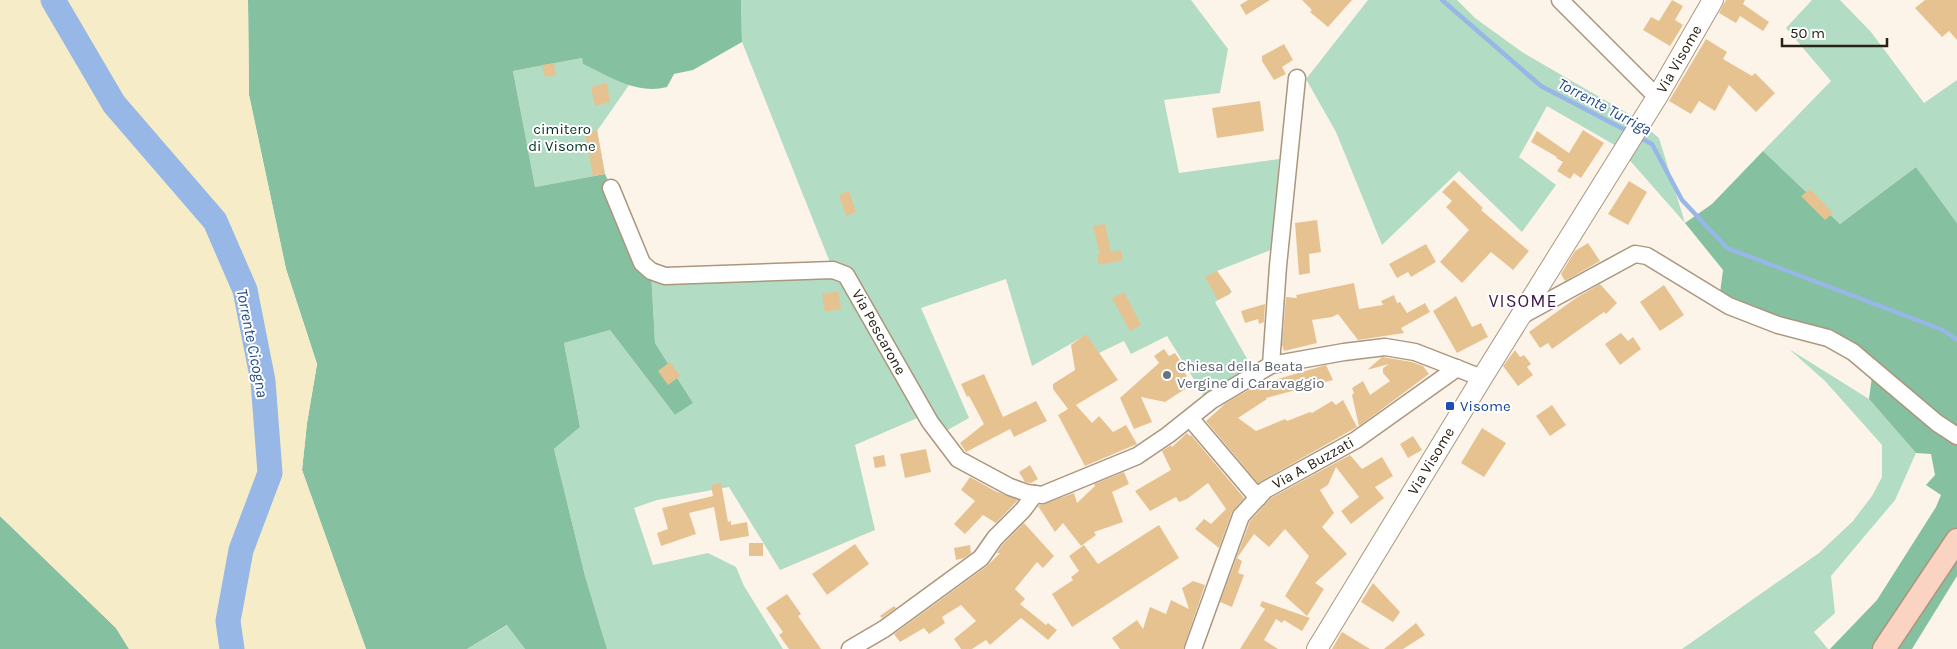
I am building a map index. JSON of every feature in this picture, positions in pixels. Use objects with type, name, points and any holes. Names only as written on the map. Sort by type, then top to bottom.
[{"type":"main road","points":[[1884,649],[1957,540]]},
{"type":"street","points":[[1560,0],[1657,96]]},
{"type":"street","name":"Via Visome","points":[[1318,649],[1624,146],[1657,96],[1713,0]]},
{"type":"street","points":[[1297,78],[1278,266],[1271,365],[1385,347],[1416,352],[1482,378]]},
{"type":"street","name":"Via Pescarone","points":[[611,188],[642,263],[658,274],[665,276],[833,270],[846,275],[930,422],[958,459],[1010,487],[1035,494],[1042,495],[1128,460],[1212,400],[1271,365]]},
{"type":"street","points":[[1522,316],[1636,254],[1647,256],[1729,306],[1778,325],[1828,338],[1853,352],[1937,424],[1957,436]]},
{"type":"street","name":"Via A. Buzzati","points":[[1194,649],[1240,516],[1265,490],[1356,440],[1457,368]]},
{"type":"street","points":[[1185,421],[1258,498]]},
{"type":"street","points":[[850,649],[884,629],[981,558],[995,538],[1023,510],[1035,494]]},
{"type":"green space","points":[[248,0],[741,0],[742,42],[693,70],[674,74],[667,87],[645,88],[624,83],[583,64],[582,58],[513,71],[535,187],[605,174],[651,271],[655,343],[693,403],[675,415],[610,330],[564,343],[580,427],[554,449],[585,576],[607,649],[525,649],[507,625],[467,649],[366,649],[302,470],[307,423],[317,364],[286,269],[249,95]]},
{"type":"green space","points":[[741,0],[1191,0],[1228,49],[1220,93],[1164,100],[1179,173],[1279,159],[1273,249],[1217,271],[1232,292],[1215,302],[1254,371],[1208,402],[1167,336],[1131,354],[1124,341],[1099,353],[1086,335],[1032,366],[1006,279],[921,308],[969,418],[935,437],[922,416],[855,445],[875,530],[780,570],[729,487],[657,500],[634,508],[653,565],[708,553],[736,567],[744,586],[783,649],[607,649],[585,576],[554,449],[580,427],[564,343],[610,330],[675,415],[693,403],[655,343],[651,271],[833,270],[742,42]]},
{"type":"green space","points":[[1368,0],[1457,0],[1475,18],[1522,52],[1634,117],[1659,138],[1685,223],[1618,147],[1547,106],[1519,157],[1556,185],[1522,232],[1459,171],[1382,245],[1336,132],[1306,79]]},
{"type":"green space","points":[[1812,0],[1840,0],[1871,32],[1924,103],[1957,80],[1957,223],[1916,167],[1840,224],[1763,151],[1831,81],[1786,28]]},
{"type":"green space","name":"cimitero di Visome","points":[[582,58],[583,64],[629,85],[597,131],[605,174],[535,187],[513,71]]},
{"type":"green space","points":[[1763,151],[1840,224],[1916,167],[1957,223],[1957,576],[1912,649],[1830,649],[1877,600],[1936,507],[1941,495],[1926,485],[1935,475],[1931,454],[1916,453],[1869,399],[1873,369],[1853,352],[1719,300],[1723,270],[1685,223],[1712,204]]},
{"type":"green space","points":[[1789,349],[1869,399],[1916,453],[1895,500],[1831,576],[1835,613],[1814,632],[1828,649],[1682,649],[1819,553],[1852,522],[1872,496],[1882,477],[1882,445],[1825,381]]},
{"type":"green space","points":[[0,516],[116,628],[129,649],[0,649]]},
{"type":"green space","points":[[508,625],[525,649],[467,649]]},
{"type":"sand","points":[[0,0],[248,0],[249,95],[286,269],[317,364],[307,423],[302,470],[366,649],[129,649],[116,628],[0,516]]},
{"type":"building","points":[[1248,0],[1270,0],[1246,15],[1240,5]]},
{"type":"building","points":[[1302,0],[1352,0],[1328,27],[1310,12],[1312,10]]},
{"type":"building","points":[[1672,0],[1683,6],[1675,20],[1683,25],[1670,46],[1643,30],[1651,17],[1659,21]]},
{"type":"building","points":[[1726,0],[1745,0],[1743,4],[1769,22],[1763,31],[1740,16],[1736,23],[1719,13]]},
{"type":"building","points":[[1925,0],[1957,0],[1957,40],[1949,31],[1942,37],[1915,8]]},
{"type":"building","points":[[1706,39],[1727,52],[1723,59],[1752,76],[1755,73],[1775,93],[1756,112],[1729,85],[1715,111],[1699,101],[1691,114],[1669,101]]},
{"type":"building","points":[[1284,44],[1293,60],[1282,67],[1286,74],[1274,80],[1262,61],[1262,56]]},
{"type":"building","points":[[554,63],[556,75],[545,77],[542,65]]},
{"type":"building","points":[[607,83],[610,102],[595,106],[591,87]]},
{"type":"building","points":[[1260,101],[1264,131],[1217,138],[1212,108]]},
{"type":"building","points":[[597,130],[605,174],[593,176],[585,133]]},
{"type":"building","points":[[1583,130],[1604,143],[1581,178],[1574,173],[1570,179],[1557,171],[1563,162],[1531,142],[1537,131],[1569,153]]},
{"type":"building","points":[[1454,180],[1483,208],[1481,210],[1529,251],[1513,270],[1491,252],[1462,283],[1440,262],[1469,230],[1446,207],[1452,201],[1442,192]]},
{"type":"building","points":[[1629,181],[1647,192],[1628,225],[1608,214]]},
{"type":"building","points":[[1810,189],[1833,213],[1825,220],[1801,196]]},
{"type":"building","points":[[849,191],[856,212],[846,216],[839,195]]},
{"type":"building","points":[[1317,220],[1321,252],[1309,254],[1310,273],[1299,275],[1295,223]]},
{"type":"building","points":[[1105,224],[1111,252],[1121,250],[1123,260],[1099,265],[1097,254],[1100,254],[1093,226]]},
{"type":"building","points":[[1588,243],[1600,261],[1565,281],[1561,274],[1575,251]]},
{"type":"building","points":[[1426,244],[1436,262],[1411,277],[1408,272],[1397,278],[1389,264]]},
{"type":"building","points":[[1217,271],[1230,289],[1230,294],[1218,300],[1205,277]]},
{"type":"building","points":[[1354,283],[1359,309],[1383,305],[1381,301],[1394,295],[1397,303],[1400,302],[1407,313],[1425,303],[1430,312],[1401,328],[1404,333],[1358,340],[1338,314],[1332,317],[1312,320],[1317,343],[1284,351],[1282,345],[1286,297],[1297,298],[1296,295]]},
{"type":"building","points":[[1600,284],[1617,303],[1606,314],[1604,312],[1552,349],[1548,343],[1540,348],[1529,332],[1576,298]]},
{"type":"building","points":[[1664,285],[1684,315],[1660,331],[1640,302]]},
{"type":"building","points":[[838,291],[841,309],[825,312],[822,294]]},
{"type":"building","points":[[1124,292],[1141,325],[1130,331],[1112,298]]},
{"type":"building","points":[[1456,296],[1472,327],[1481,323],[1488,337],[1457,353],[1433,311]]},
{"type":"building","points":[[1265,304],[1264,322],[1259,324],[1258,319],[1245,323],[1241,311]]},
{"type":"building","points":[[1621,333],[1628,341],[1633,337],[1641,349],[1620,365],[1605,344]]},
{"type":"building","points":[[1086,334],[1118,380],[1076,405],[1092,423],[1099,416],[1113,432],[1126,425],[1137,444],[1085,466],[1058,415],[1068,409],[1053,389],[1053,384],[1075,370],[1071,345]]},
{"type":"building","points":[[1164,349],[1169,356],[1175,353],[1186,369],[1183,371],[1187,376],[1184,378],[1185,389],[1165,402],[1141,397],[1152,422],[1134,429],[1120,398],[1159,363],[1154,356]]},
{"type":"building","points":[[1515,350],[1520,357],[1524,355],[1531,364],[1527,367],[1533,375],[1518,386],[1503,366]]},
{"type":"building","points":[[1382,357],[1412,362],[1423,366],[1429,374],[1359,426],[1352,388],[1363,381],[1370,395],[1390,381],[1383,373],[1383,368],[1389,364],[1367,370]]},
{"type":"building","points":[[670,362],[680,376],[668,385],[658,371]]},
{"type":"building","points":[[1326,365],[1333,380],[1266,398],[1238,418],[1256,431],[1285,419],[1287,421],[1310,412],[1312,413],[1332,401],[1336,405],[1343,400],[1357,427],[1258,483],[1206,421],[1226,403],[1257,385]]},
{"type":"building","points":[[984,374],[1003,417],[1036,401],[1047,421],[1014,437],[1010,429],[966,452],[960,443],[984,424],[961,384]]},
{"type":"building","points":[[1552,405],[1566,425],[1550,436],[1536,416]]},
{"type":"building","points":[[1482,428],[1506,443],[1484,477],[1461,463]]},
{"type":"building","points":[[1187,433],[1191,435],[1244,498],[1232,512],[1219,548],[1195,529],[1204,519],[1211,524],[1226,509],[1208,483],[1187,499],[1179,502],[1176,497],[1150,511],[1135,491],[1171,470],[1162,451],[1171,445],[1172,447]]},
{"type":"building","points":[[1413,436],[1422,450],[1408,458],[1400,444]]},
{"type":"building","points":[[926,449],[931,472],[905,478],[900,454]]},
{"type":"building","points":[[884,455],[886,466],[875,468],[873,457]]},
{"type":"building","points":[[1350,455],[1362,469],[1382,457],[1393,476],[1375,487],[1384,498],[1351,524],[1341,511],[1359,497],[1336,467],[1328,485],[1320,490],[1334,513],[1322,527],[1347,554],[1315,583],[1324,589],[1307,616],[1285,596],[1309,556],[1285,529],[1269,547],[1254,534],[1237,558],[1242,561],[1238,573],[1244,575],[1232,607],[1220,602],[1250,521],[1271,498]]},
{"type":"building","points":[[1030,465],[1038,479],[1031,483],[1025,482],[1019,472]]},
{"type":"building","points":[[1124,472],[1129,484],[1112,492],[1123,522],[1094,532],[1096,535],[1081,546],[1063,523],[1055,532],[1038,506],[1074,493],[1077,503],[1095,486],[1094,484]]},
{"type":"building","points":[[970,477],[995,491],[1018,500],[996,523],[983,515],[965,534],[954,524],[975,501],[961,490]]},
{"type":"building","points":[[721,483],[728,522],[731,521],[731,525],[747,522],[749,536],[720,541],[714,507],[689,513],[696,534],[661,546],[657,533],[668,529],[662,508],[713,496],[711,485]]},
{"type":"building","points":[[1024,523],[1054,556],[1043,568],[1037,562],[1015,589],[1025,599],[1020,604],[1046,625],[1048,623],[1057,630],[1048,640],[1021,618],[990,645],[986,640],[972,649],[961,649],[954,639],[976,621],[961,605],[942,617],[945,623],[929,634],[924,628],[900,642],[894,634],[987,566],[1000,553],[997,553],[1003,544]]},
{"type":"building","points":[[1159,525],[1179,558],[1072,627],[1052,594],[1073,580],[1071,577],[1079,571],[1069,556],[1084,545],[1098,564]]},
{"type":"building","points":[[749,543],[763,543],[763,556],[749,556]]},
{"type":"building","points":[[855,544],[869,564],[827,595],[812,574]]},
{"type":"building","points":[[970,545],[971,553],[964,558],[956,560],[954,548]]},
{"type":"building","points":[[1193,581],[1205,585],[1183,649],[1120,649],[1112,638],[1137,620],[1143,629],[1150,607],[1166,614],[1171,600],[1189,609],[1182,588]]},
{"type":"building","points":[[1373,583],[1400,612],[1393,622],[1361,602]]},
{"type":"building","points":[[787,594],[801,614],[798,616],[821,649],[789,649],[779,635],[783,632],[766,608]]},
{"type":"building","points":[[1262,601],[1310,618],[1302,631],[1284,620],[1282,623],[1276,619],[1264,640],[1278,649],[1240,649],[1265,609],[1260,606]]},
{"type":"building","points":[[894,606],[896,608],[882,618],[880,616]]},
{"type":"building","points":[[1416,623],[1425,635],[1403,649],[1384,649]]},
{"type":"building","points":[[1342,632],[1370,649],[1332,649]]},
{"type":"waterway","name":"Torrente Cicogna","points":[[53,0],[114,104],[215,221],[245,290],[263,381],[270,473],[241,550],[228,621],[232,649]]},
{"type":"waterway","name":"Torrente Turriga","points":[[1442,0],[1541,86],[1629,132]]},
{"type":"waterway","name":"Torrente Turriga","points":[[1638,137],[1652,144],[1682,200],[1727,248],[1943,330],[1957,340]]},
{"type":"place","name":"Chiesa della Beata Vergine di Caravaggio","points":[[1167,375]]},
{"type":"place","name":"Visome","points":[[1450,406]]},
{"type":"district","name":"VISOME","points":[[1523,301]]}]
